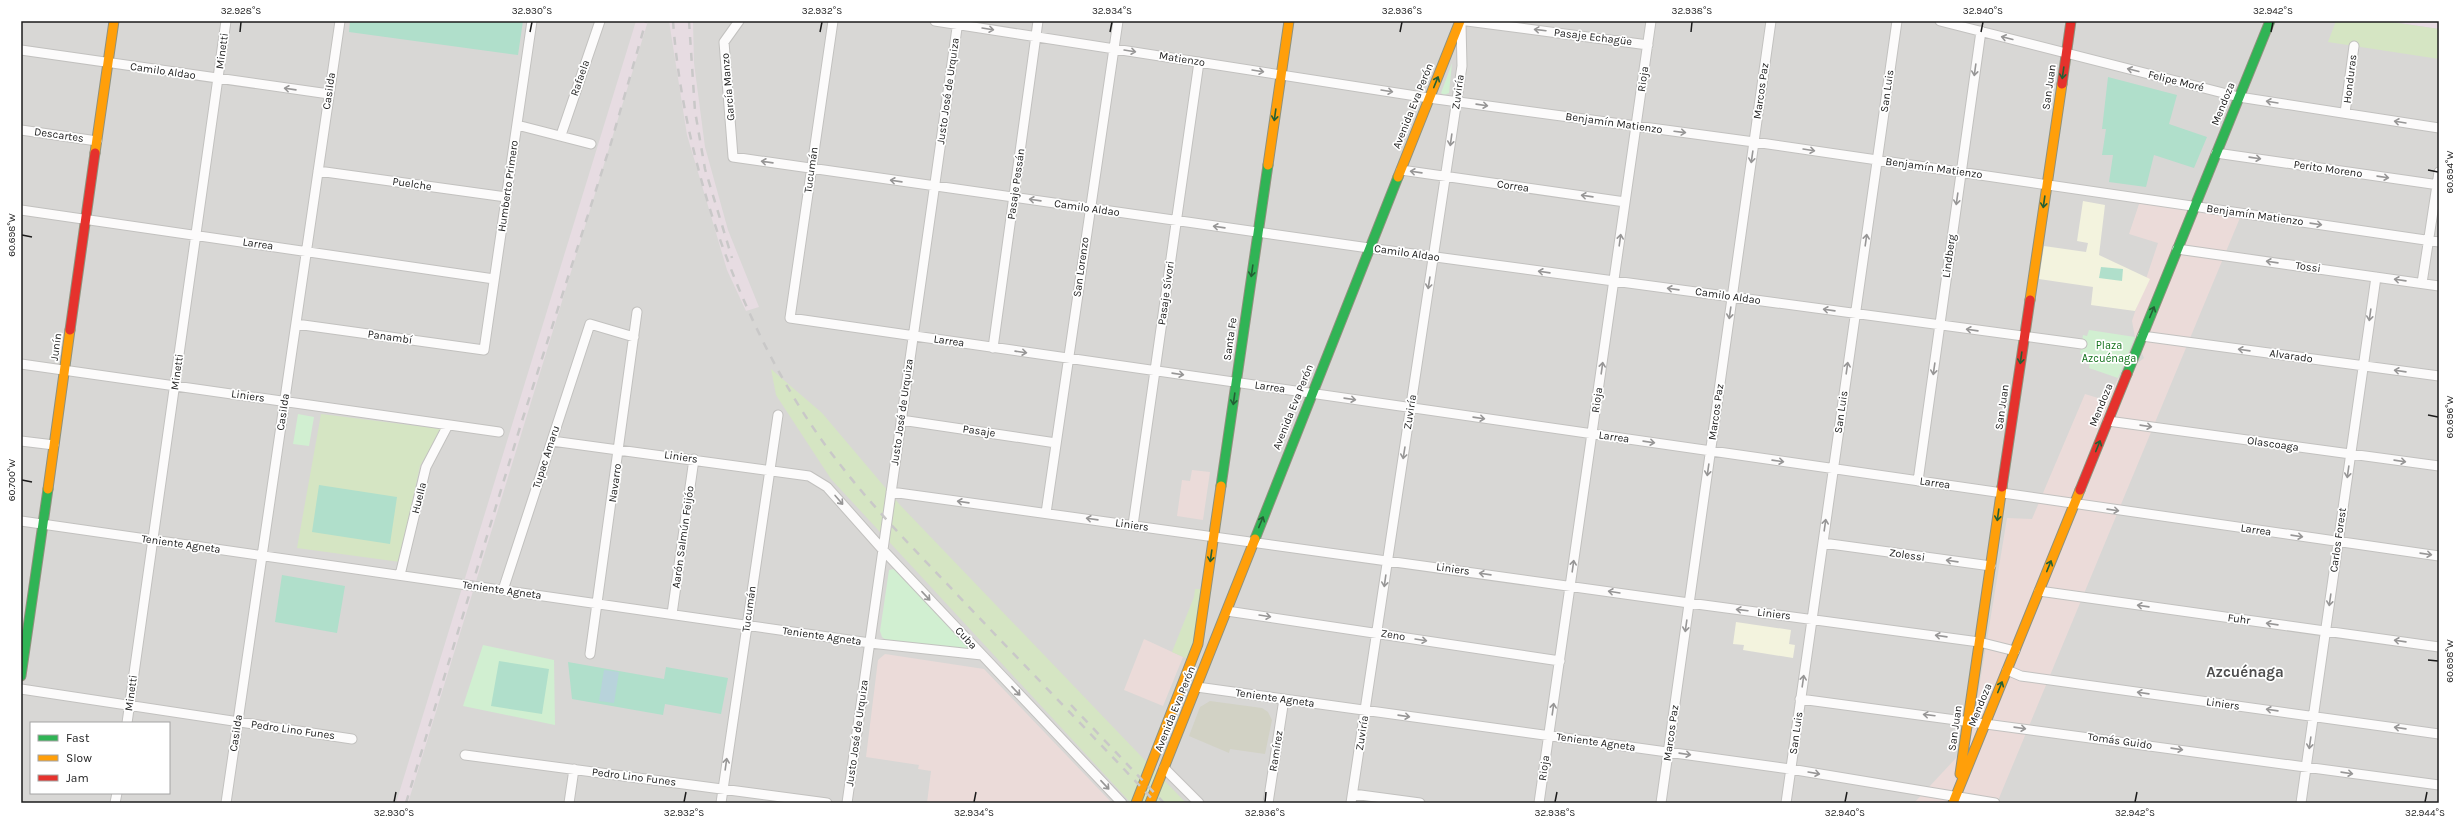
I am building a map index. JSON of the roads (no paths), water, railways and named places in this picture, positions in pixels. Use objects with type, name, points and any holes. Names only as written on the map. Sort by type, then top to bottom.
[{"type":"main road","name":"Junín","points":[[21,676],[114,21]]},
{"type":"main road","name":"Santa Fe","points":[[1193,659],[1198,644],[1289,21]]},
{"type":"main road","name":"Avenida Eva Perón","points":[[1150,803],[1460,21]]},
{"type":"main road","name":"San Juan","points":[[1955,800],[2071,21]]},
{"type":"main road","name":"Mendoza","points":[[1955,800],[2270,21]]},
{"type":"main road","name":"Avenida Eva Perón","points":[[1136,803],[1193,659]]},
{"type":"street","name":"Minetti","points":[[127,722],[226,21]]},
{"type":"street","name":"Casilda","points":[[226,803],[340,21]]},
{"type":"street","name":"Humberto Primero","points":[[484,350],[532,21]]},
{"type":"street","name":"Rafaela","points":[[561,135],[600,21]]},
{"type":"street","name":"García Manzo","points":[[734,158],[724,42],[739,21]]},
{"type":"street","name":"Tucumán","points":[[790,318],[833,21]]},
{"type":"street","name":"Matienzo","points":[[935,21],[958,23],[1429,98]]},
{"type":"street","name":"Pasaje Pessán","points":[[993,348],[1038,21]]},
{"type":"street","name":"San Lorenzo","points":[[1046,513],[1089,208],[1118,21]]},
{"type":"street","name":"Zuviría","points":[[1352,798],[1457,102],[1462,66],[1460,21]]},
{"type":"street","name":"Pasaje Echagüe","points":[[1467,21],[1648,45]]},
{"type":"street","name":"Rioja","points":[[1540,803],[1651,21]]},
{"type":"street","name":"Marcos Paz","points":[[1661,803],[1771,21]]},
{"type":"street","name":"San Luis","points":[[1786,803],[1897,21]]},
{"type":"street","name":"Felipe Moré","points":[[1940,21],[2239,97],[2439,128]]},
{"type":"street","name":"Justo José de Urquiza","points":[[847,803],[958,23]]},
{"type":"street","name":"Lindberg","points":[[1918,481],[1980,31]]},
{"type":"street","name":"Honduras","points":[[2345,113],[2354,46]]},
{"type":"street","name":"Camilo Aldao","points":[[21,50],[329,94]]},
{"type":"street","name":"Pasaje Sívori","points":[[1133,525],[1199,62]]},
{"type":"street","name":"Benjamín Matienzo","points":[[1429,98],[1754,142],[2439,242]]},
{"type":"street","points":[[517,126],[561,135],[591,144]]},
{"type":"street","name":"Descartes","points":[[21,130],[97,141]]},
{"type":"street","name":"Perito Moreno","points":[[2216,153],[2438,185]]},
{"type":"street","name":"Camilo Aldao","points":[[734,158],[1369,248],[2082,344]]},
{"type":"street","name":"Correa","points":[[1400,170],[1626,202]]},
{"type":"street","name":"Puelche","points":[[318,171],[506,197]]},
{"type":"street","points":[[2422,284],[2439,172]]},
{"type":"street","name":"Larrea","points":[[21,210],[494,279]]},
{"type":"street","name":"Tossi","points":[[2177,249],[2439,286]]},
{"type":"street","name":"Carlos Forest","points":[[2301,803],[2376,277]]},
{"type":"street","name":"Navarro","points":[[590,654],[637,312]]},
{"type":"street","name":"Larrea","points":[[790,318],[2439,556]]},
{"type":"street","name":"Panambí","points":[[296,324],[484,350]]},
{"type":"street","name":"Tupac Amaru","points":[[504,590],[590,324],[634,337]]},
{"type":"street","name":"Alvarado","points":[[2142,336],[2439,376]]},
{"type":"street","name":"Liniers","points":[[21,364],[499,432]]},
{"type":"street","name":"Tucumán","points":[[720,803],[778,415]]},
{"type":"street","name":"Pasaje","points":[[901,420],[1056,443]]},
{"type":"street","name":"Olascoaga","points":[[2108,421],[2439,466]]},
{"type":"street","name":"Huella","points":[[400,575],[426,467],[448,425]]},
{"type":"street","points":[[21,441],[54,445]]},
{"type":"street","name":"Liniers","points":[[552,441],[694,459],[809,476]]},
{"type":"street","name":"Aarón Salmún Feijóo","points":[[672,614],[694,459]]},
{"type":"street","name":"Cuba","points":[[809,476],[827,487],[883,550],[1122,803]]},
{"type":"street","name":"Liniers","points":[[891,492],[1571,585],[1689,604],[1979,642],[2015,652]]},
{"type":"street","name":"Teniente Agneta","points":[[21,521],[870,643],[982,655]]},
{"type":"street","name":"Zolessi","points":[[1822,543],[1991,566]]},
{"type":"street","name":"Fuhr","points":[[2039,591],[2439,647]]},
{"type":"street","points":[[21,605],[31,606]]},
{"type":"street","name":"Zeno","points":[[1227,610],[1560,661]]},
{"type":"street","name":"Liniers","points":[[2007,670],[2021,676],[2439,734]]},
{"type":"street","name":"Teniente Agneta","points":[[1197,687],[1790,769],[1955,800],[1995,803]]},
{"type":"street","name":"Pedro Lino Funes","points":[[21,689],[352,739]]},
{"type":"street","name":"Ramírez","points":[[1268,803],[1284,699]]},
{"type":"street","name":"Tomás Guido","points":[[1800,699],[1968,720],[2439,785]]},
{"type":"street","name":"Pedro Lino Funes","points":[[465,755],[827,803]]},
{"type":"street","points":[[1164,768],[1199,803]]},
{"type":"street","points":[[569,803],[574,769]]},
{"type":"street","points":[[1352,798],[1420,803]]},
{"type":"water","points":[[604,670],[619,672],[614,703],[599,701]]},
{"type":"railway","points":[[406,803],[521,424],[611,143],[646,21]]},
{"type":"railway","points":[[673,21],[680,79],[691,138],[706,197],[726,256],[750,313],[777,368],[808,420],[842,467],[887,520],[1156,803]]},
{"type":"railway","points":[[689,21],[695,111],[705,169],[732,258]]},
{"type":"railway","points":[[1071,705],[1164,803]]},
{"type":"district","name":"Azcuénaga","points":[[2245,672]]},
{"type":"park label","name":"Plaza Azcuénaga","points":[[2109,351]]}]
